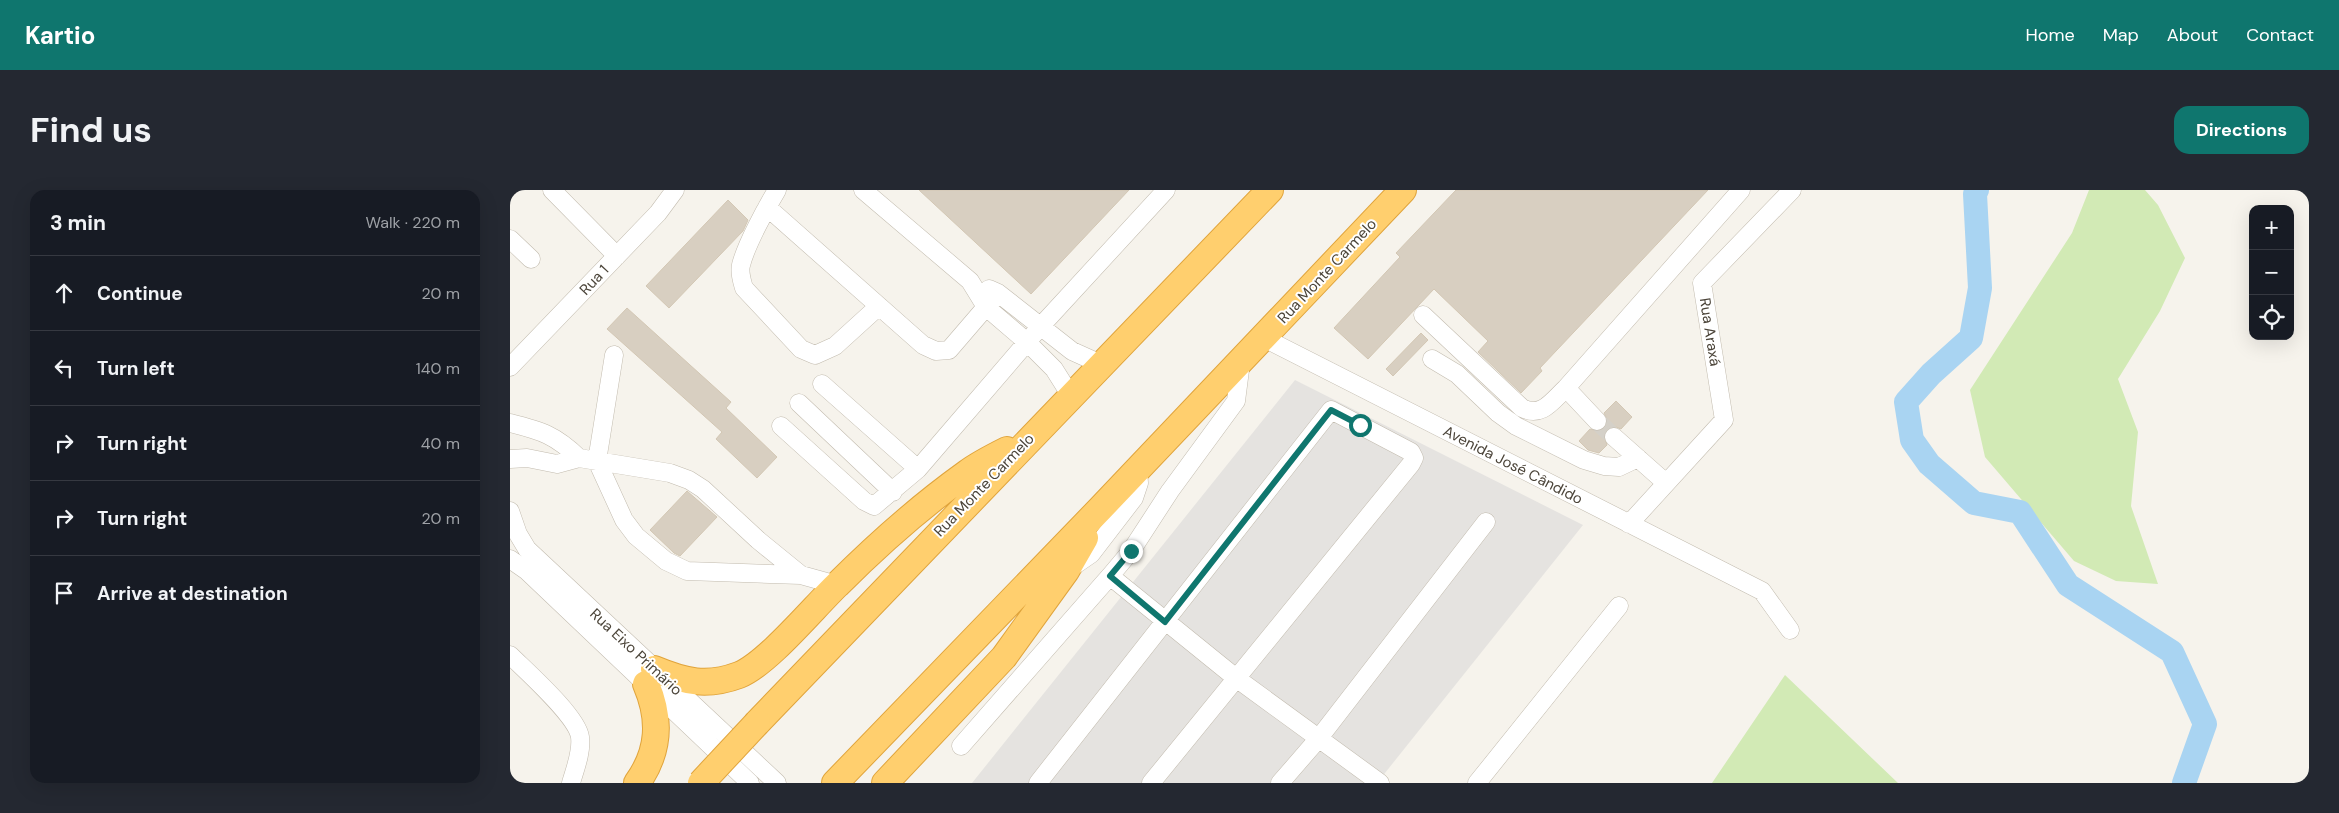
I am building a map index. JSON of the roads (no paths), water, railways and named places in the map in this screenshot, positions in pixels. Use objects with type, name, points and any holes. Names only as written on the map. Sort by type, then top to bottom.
[{"type":"highway","name":"Rua Monte Carmelo","points":[[701,783],[1029,438],[1103,365],[1270,190]]},
{"type":"highway","name":"Rua Monte Carmelo","points":[[835,783],[1100,509],[1138,476],[1241,362],[1403,190]]},
{"type":"highway","points":[[637,783],[646,770],[655,744],[657,724],[650,677],[674,678],[696,683],[715,681],[740,674],[761,660],[882,541],[968,472],[1029,438]]},
{"type":"highway","points":[[885,783],[1004,657],[1066,571],[1100,509]]},
{"type":"street","points":[[552,190],[617,256]]},
{"type":"street","name":"Rua 1","points":[[512,367],[658,213],[675,190]]},
{"type":"street","points":[[777,190],[767,207],[740,266],[744,288],[801,349],[815,355],[836,346],[879,306]]},
{"type":"street","points":[[862,190],[970,281],[998,293],[1072,351],[1103,365]]},
{"type":"street","points":[[781,426],[864,501],[874,506],[893,492],[918,469],[1040,327],[1166,190]]},
{"type":"street","points":[[1423,315],[1522,408],[1536,413],[1542,411],[1566,388],[1741,190]]},
{"type":"street","name":"Rua Araxá","points":[[1666,483],[1724,420],[1702,283],[1792,190]]},
{"type":"street","points":[[767,207],[923,345],[936,351],[949,350],[998,293]]},
{"type":"street","points":[[510,239],[531,259]]},
{"type":"street","points":[[970,281],[986,307],[1028,342],[1054,369],[1071,396]]},
{"type":"street","name":"Avenida José Cândido","points":[[1264,338],[1762,591],[1790,630]]},
{"type":"street","points":[[614,355],[597,461],[624,520],[636,536],[666,561],[682,570],[801,575],[836,585]]},
{"type":"street","points":[[1432,359],[1457,374],[1516,426],[1584,460],[1604,466],[1619,467],[1638,458]]},
{"type":"street","points":[[961,746],[1131,551],[1170,490],[1236,400],[1241,362]]},
{"type":"street","points":[[822,384],[918,469]]},
{"type":"street","points":[[1566,388],[1597,422]]},
{"type":"street","points":[[799,403],[893,492]]},
{"type":"street","points":[[1038,783],[1331,410],[1411,452],[1414,458],[1411,464],[1151,783]]},
{"type":"street","points":[[510,423],[536,429],[562,441],[579,458]]},
{"type":"street","points":[[1614,437],[1666,483],[1629,524]]},
{"type":"street","points":[[510,459],[527,458],[557,464],[579,458],[670,473],[689,480],[703,489],[758,540],[801,575]]},
{"type":"street","points":[[1066,571],[1091,554],[1134,498],[1138,476],[1170,490]]},
{"type":"street","name":"Rua Eixo Primário","points":[[510,511],[518,534],[527,549],[750,783]]},
{"type":"street","points":[[1280,783],[1319,738],[1486,522]]},
{"type":"street","name":"Rua Eixo Primário","points":[[510,559],[778,783]]},
{"type":"street","points":[[1110,576],[1236,678],[1380,783]]},
{"type":"street","points":[[1477,783],[1619,606]]},
{"type":"street","points":[[510,655],[570,717],[580,737],[578,762],[571,783]]},
{"type":"waterway","points":[[1977,190],[1975,194],[1980,288],[1971,338],[1931,374],[1906,402],[1912,440],[1929,464],[1974,503],[2020,512],[2068,585],[2172,652],[2205,724],[2184,783]]},
{"type":"tunnel","points":[[1597,421],[1614,437]]}]
